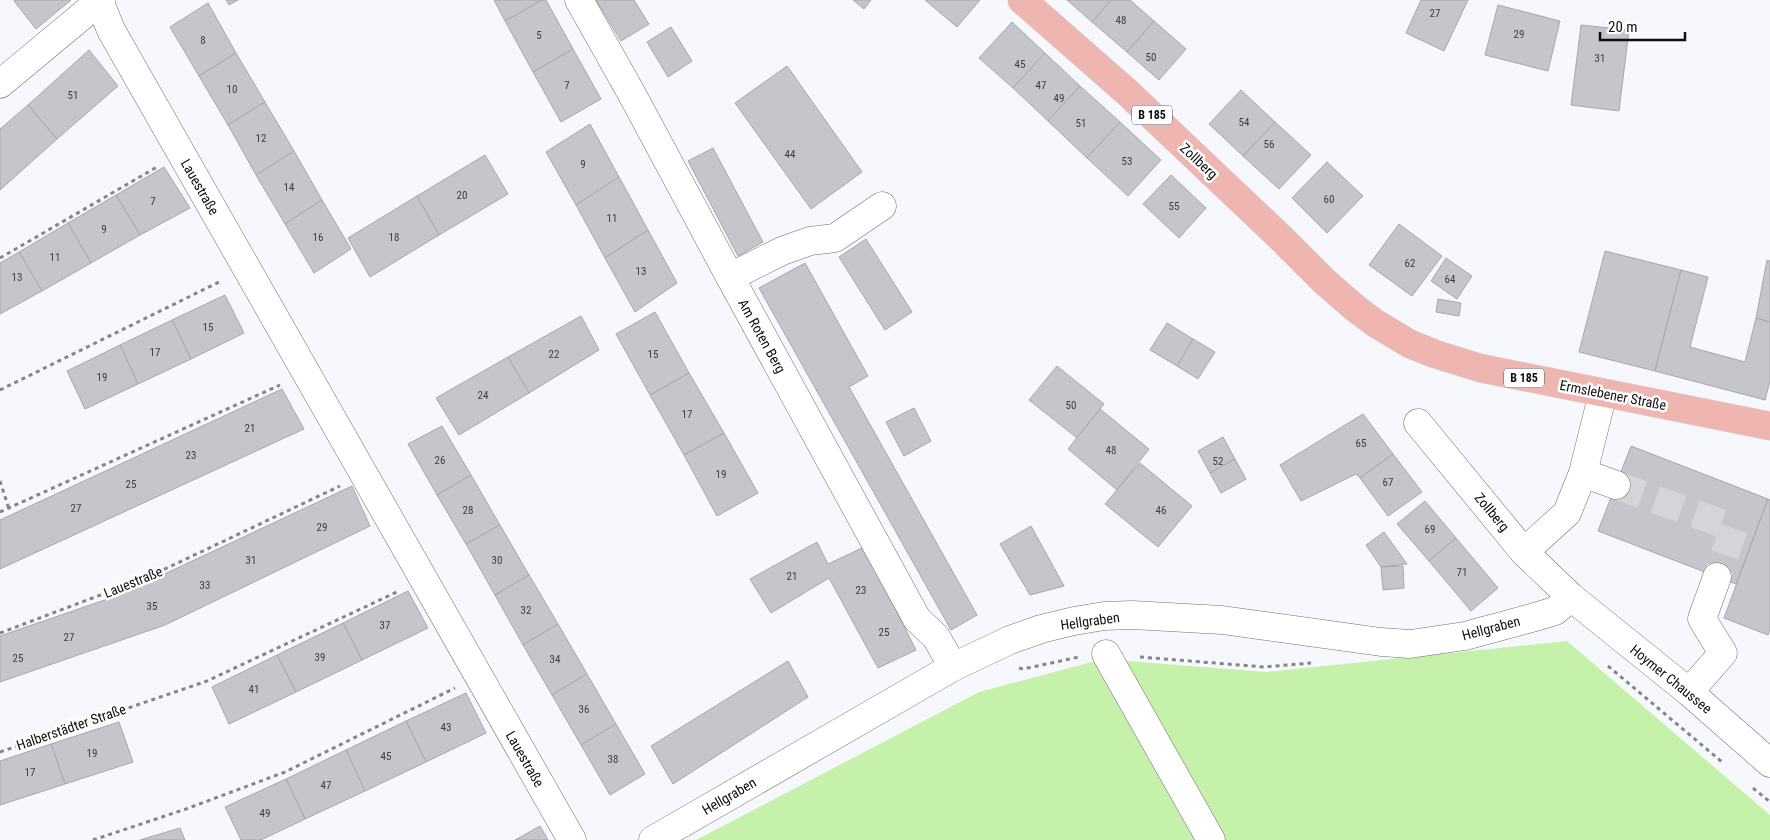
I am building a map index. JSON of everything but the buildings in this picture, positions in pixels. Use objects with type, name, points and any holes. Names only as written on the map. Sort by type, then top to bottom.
[{"type":"main road","name":"Zollberg","points":[[1022,0],[1128,93],[1308,264]]},
{"type":"main road","name":"Ermslebener Straße","points":[[1308,264],[1354,308],[1375,324],[1410,344],[1435,354],[1480,368],[1770,426]]},
{"type":"street","points":[[0,84],[100,0]]},
{"type":"street","name":"Lauestraße","points":[[100,0],[111,30],[422,580],[572,840]]},
{"type":"street","name":"Am Roten Berg","points":[[579,0],[917,619],[936,637],[953,666]]},
{"type":"street","points":[[730,277],[782,251],[810,241],[835,238],[882,206]]},
{"type":"street","points":[[1524,552],[1567,513],[1582,473],[1603,393]]},
{"type":"street","name":"Zollberg","points":[[1418,423],[1524,552],[1571,597]]},
{"type":"street","points":[[1582,473],[1616,485]]},
{"type":"street","points":[[1689,692],[1723,653],[1702,619],[1717,576]]},
{"type":"street","name":"Hellgraben","points":[[653,840],[953,666],[1000,644],[1041,629],[1104,616],[1132,615],[1222,620],[1382,642],[1410,644],[1465,636],[1535,617],[1554,611],[1571,597]]},
{"type":"street","name":"Hoymer Chaussee","points":[[1571,597],[1689,692],[1770,763]]},
{"type":"street","points":[[1106,654],[1211,840]]},
{"type":"path","points":[[0,258],[181,154]]},
{"type":"path","points":[[0,390],[246,268]]},
{"type":"path","points":[[0,512],[9,510],[305,372]]},
{"type":"path","name":"Lauestraße","points":[[0,633],[148,577],[333,490],[362,473]]},
{"type":"path","points":[[0,481],[9,510]]},
{"type":"path","name":"Halberstädter Straße","points":[[0,752],[207,681],[422,580]]},
{"type":"path","points":[[1000,644],[1010,665],[1023,669],[1072,658],[1106,654],[1264,667],[1315,662]]},
{"type":"path","points":[[1607,666],[1726,765]]},
{"type":"path","points":[[93,840],[186,809],[285,772],[478,677]]},
{"type":"path","points":[[1748,784],[1770,802]]},
{"type":"green space","points":[[1567,641],[1770,815],[1770,840],[696,840],[979,692],[1103,659],[1266,672]]},
{"type":"tunnel","points":[[1616,485],[1734,528],[1717,577]]}]
